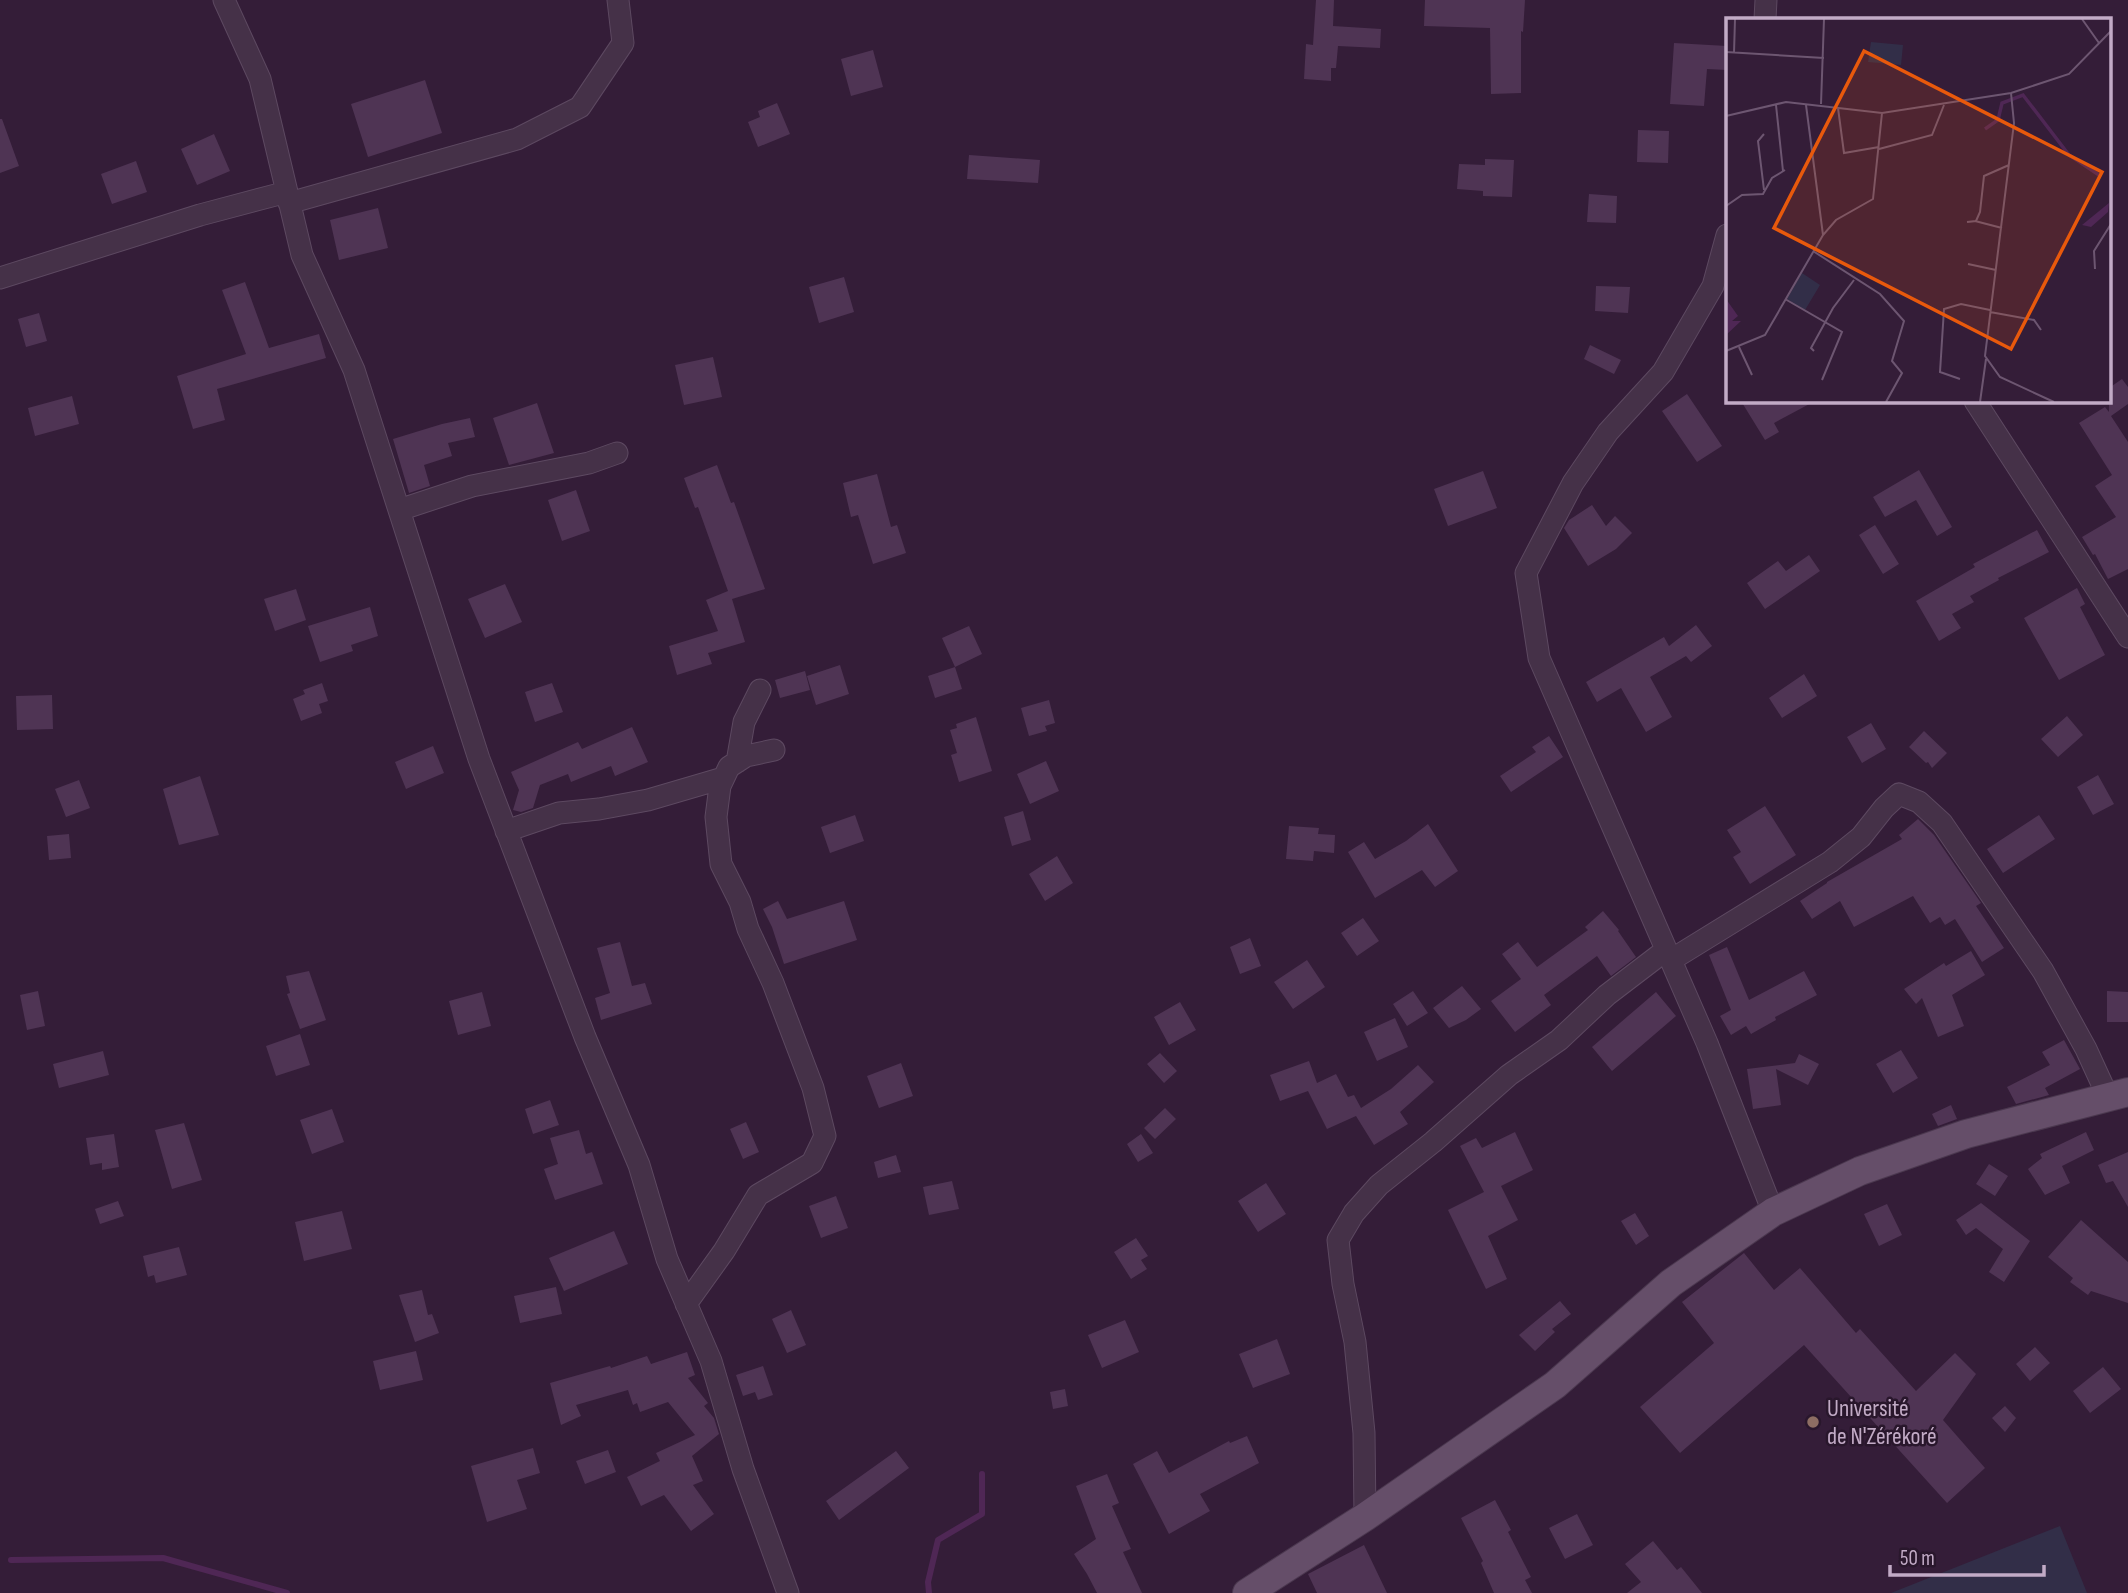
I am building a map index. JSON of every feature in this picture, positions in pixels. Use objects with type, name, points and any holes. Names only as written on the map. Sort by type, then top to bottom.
[{"type":"main road","points":[[1247,1593],[1365,1517],[1555,1385],[1671,1283],[1773,1213],[1872,1167],[1966,1134],[2118,1094]]},
{"type":"street","points":[[224,0],[260,79],[302,255],[355,370],[478,759],[585,1037],[639,1165],[667,1259],[711,1361],[743,1469],[788,1593]]},
{"type":"street","points":[[0,278],[200,215],[288,197],[517,139],[580,107],[623,43],[618,0]]},
{"type":"street","points":[[1765,18],[1766,0]]},
{"type":"street","points":[[1726,239],[1713,286],[1663,372],[1608,432],[1573,483],[1526,573],[1539,657],[1707,1043],[1773,1213]]},
{"type":"street","points":[[1976,402],[2128,637]]},
{"type":"street","points":[[399,510],[472,486],[589,463],[617,453]]},
{"type":"street","points":[[686,1304],[724,1251],[758,1195],[812,1163],[825,1136],[813,1088],[774,983],[721,864],[716,817],[720,786],[730,770],[744,722],[760,690]]},
{"type":"street","points":[[506,831],[559,813],[648,800],[730,770],[746,756],[774,750]]},
{"type":"street","points":[[1365,1517],[1364,1433],[1355,1342],[1343,1284],[1338,1240],[1354,1213],[1379,1185],[1433,1142],[1508,1075],[1559,1040],[1607,995],[1669,955],[1830,862],[1861,837],[1899,794],[1919,802],[1942,824],[2043,971],[2086,1049],[2118,1094]]},
{"type":"shaded area","points":[[2060,1526],[2087,1593],[1891,1593]]},
{"type":"building","points":[[1316,0],[1334,0],[1333,26],[1381,29],[1380,48],[1338,46],[1336,68],[1331,68],[1331,81],[1304,79],[1306,44],[1313,45]]},
{"type":"building","points":[[1425,0],[1525,0],[1523,32],[1521,31],[1521,93],[1491,94],[1490,28],[1424,26]]},
{"type":"building","points":[[1674,43],[1726,46],[1726,70],[1707,69],[1704,106],[1670,104]]},
{"type":"building","points":[[873,50],[883,87],[851,96],[841,59]]},
{"type":"building","points":[[425,80],[442,133],[368,157],[351,104]]},
{"type":"building","points":[[777,103],[790,134],[758,147],[748,122],[760,117],[758,111]]},
{"type":"building","points":[[0,119],[19,166],[0,173]]},
{"type":"building","points":[[1638,130],[1669,131],[1668,163],[1637,162]]},
{"type":"building","points":[[214,134],[230,171],[197,185],[181,149]]},
{"type":"building","points":[[969,155],[1040,160],[1038,183],[967,179]]},
{"type":"building","points":[[1485,159],[1514,160],[1512,197],[1483,196],[1483,191],[1457,189],[1459,164],[1485,165]]},
{"type":"building","points":[[136,161],[147,192],[112,204],[101,174]]},
{"type":"building","points":[[1589,194],[1617,196],[1616,223],[1587,222]]},
{"type":"building","points":[[378,208],[388,248],[339,260],[330,220]]},
{"type":"building","points":[[844,277],[854,312],[819,323],[809,287]]},
{"type":"building","points":[[245,282],[269,348],[319,334],[326,358],[217,389],[225,420],[193,429],[177,376],[246,354],[222,290]]},
{"type":"building","points":[[1596,286],[1630,287],[1628,313],[1595,311]]},
{"type":"building","points":[[39,313],[47,341],[26,347],[18,319]]},
{"type":"building","points":[[1590,345],[1621,360],[1614,374],[1584,359]]},
{"type":"building","points":[[713,357],[722,397],[684,405],[675,365]]},
{"type":"building","points":[[2122,379],[2128,387],[2128,404],[2111,416],[2128,442],[2128,569],[2108,579],[2095,554],[2093,555],[2082,537],[2116,517],[2095,486],[2112,475],[2079,423],[2105,407],[2109,412],[2110,387]]},
{"type":"building","points":[[1687,394],[1722,446],[1697,462],[1662,411]]},
{"type":"building","points":[[72,396],[79,424],[35,436],[28,408]]},
{"type":"building","points":[[1742,402],[1813,402],[1774,423],[1779,432],[1765,440]]},
{"type":"building","points":[[537,403],[554,453],[509,465],[493,418]]},
{"type":"building","points":[[470,418],[475,437],[448,443],[452,456],[424,465],[430,486],[409,493],[393,439]]},
{"type":"building","points":[[717,465],[731,503],[734,502],[765,589],[732,599],[745,642],[708,653],[712,664],[677,675],[669,646],[718,631],[706,600],[728,591],[698,507],[695,508],[684,478]]},
{"type":"building","points":[[1919,470],[1952,527],[1937,536],[1916,500],[1885,517],[1873,497]]},
{"type":"building","points":[[1483,471],[1497,508],[1448,526],[1434,489]]},
{"type":"building","points":[[877,474],[891,527],[897,525],[906,553],[873,564],[858,515],[851,517],[843,483]]},
{"type":"building","points":[[576,490],[590,531],[562,541],[548,500]]},
{"type":"building","points":[[1592,505],[1606,526],[1615,516],[1632,533],[1616,549],[1588,566],[1564,528],[1569,520]]},
{"type":"building","points":[[1875,525],[1899,564],[1883,574],[1859,535]]},
{"type":"building","points":[[2037,530],[2049,552],[1998,578],[1999,580],[1970,596],[1974,602],[1952,614],[1961,628],[1939,641],[1916,601],[1975,567],[1973,564]]},
{"type":"building","points":[[1809,555],[1820,571],[1765,609],[1747,583],[1778,561],[1786,571]]},
{"type":"building","points":[[505,584],[522,622],[485,638],[468,599]]},
{"type":"building","points":[[2077,588],[2085,604],[2080,607],[2105,655],[2059,680],[2024,618]]},
{"type":"building","points":[[296,589],[306,620],[275,631],[264,599]]},
{"type":"building","points":[[370,607],[378,636],[351,645],[353,651],[320,662],[308,626]]},
{"type":"building","points":[[1696,625],[1712,646],[1691,662],[1686,656],[1650,677],[1672,717],[1646,732],[1621,688],[1597,702],[1586,682],[1664,637],[1669,646]]},
{"type":"building","points":[[969,626],[982,654],[955,667],[942,638]]},
{"type":"building","points":[[840,665],[849,694],[816,705],[807,676]]},
{"type":"building","points":[[955,667],[962,689],[935,698],[928,676]]},
{"type":"building","points":[[805,671],[810,690],[780,698],[775,680]]},
{"type":"building","points":[[1804,674],[1817,696],[1782,718],[1769,698]]},
{"type":"building","points":[[322,683],[328,701],[319,704],[322,713],[301,721],[293,699],[305,694],[303,690]]},
{"type":"building","points":[[552,683],[563,712],[535,722],[525,692]]},
{"type":"building","points":[[52,695],[53,729],[17,730],[16,696]]},
{"type":"building","points":[[1049,700],[1055,723],[1045,726],[1047,731],[1029,736],[1021,708]]},
{"type":"building","points":[[2067,716],[2083,735],[2058,757],[2041,739]]},
{"type":"building","points":[[976,717],[992,771],[959,782],[951,755],[957,753],[950,730],[957,728],[956,724]]},
{"type":"building","points":[[1871,723],[1886,749],[1862,763],[1847,737]]},
{"type":"building","points":[[632,727],[648,762],[615,776],[611,766],[571,782],[568,774],[540,785],[533,808],[521,812],[513,810],[519,790],[511,772],[578,742],[582,749]]},
{"type":"building","points":[[1924,731],[1947,753],[1932,768],[1909,747]]},
{"type":"building","points":[[1549,736],[1563,757],[1511,792],[1500,776],[1536,752],[1532,747]]},
{"type":"building","points":[[433,746],[444,773],[406,789],[395,762]]},
{"type":"building","points":[[1046,761],[1059,791],[1030,804],[1017,774]]},
{"type":"building","points":[[2098,775],[2114,804],[2093,815],[2077,787]]},
{"type":"building","points":[[200,776],[219,835],[179,845],[163,789]]},
{"type":"building","points":[[79,780],[90,808],[66,817],[55,789]]},
{"type":"building","points":[[1765,806],[1796,855],[1750,884],[1733,857],[1741,852],[1727,830]]},
{"type":"building","points":[[1023,811],[1031,840],[1012,846],[1004,817]]},
{"type":"building","points":[[855,815],[864,841],[830,853],[821,827]]},
{"type":"building","points":[[2039,815],[2055,839],[2003,873],[1987,849]]},
{"type":"building","points":[[1918,819],[1934,835],[1981,903],[1976,906],[2004,948],[1982,962],[1955,919],[1945,925],[1940,917],[1930,923],[1913,896],[1854,927],[1840,901],[1812,919],[1800,901],[1827,882],[1902,839],[1899,835]]},
{"type":"building","points":[[1428,824],[1458,871],[1435,887],[1422,870],[1375,898],[1348,852],[1364,842],[1375,859]]},
{"type":"building","points":[[1289,826],[1319,828],[1318,834],[1335,835],[1334,853],[1314,851],[1313,861],[1286,859]]},
{"type":"building","points":[[69,834],[71,858],[49,860],[47,836]]},
{"type":"building","points":[[1057,856],[1073,883],[1045,901],[1029,874]]},
{"type":"building","points":[[778,901],[787,919],[844,901],[857,940],[784,964],[763,909]]},
{"type":"building","points":[[1603,911],[1636,957],[1611,976],[1597,956],[1544,995],[1551,1005],[1515,1032],[1491,1001],[1521,979],[1502,954],[1518,942],[1537,967],[1588,930],[1585,927]]},
{"type":"building","points":[[1363,918],[1379,941],[1357,956],[1341,933]]},
{"type":"building","points":[[1250,938],[1261,966],[1240,974],[1230,947]]},
{"type":"building","points":[[620,942],[632,986],[645,983],[652,1004],[601,1020],[595,998],[610,993],[597,948]]},
{"type":"building","points":[[1727,947],[1749,1000],[1804,971],[1817,995],[1775,1017],[1776,1020],[1751,1034],[1746,1026],[1731,1035],[1720,1016],[1731,1010],[1709,955]]},
{"type":"building","points":[[1971,951],[1985,975],[1952,995],[1964,1026],[1938,1037],[1922,998],[1916,1004],[1904,989],[1944,963],[1946,966]]},
{"type":"building","points":[[1307,960],[1325,987],[1293,1009],[1274,982]]},
{"type":"building","points":[[309,971],[326,1020],[300,1029],[287,994],[290,993],[286,976]]},
{"type":"building","points":[[1462,986],[1481,1009],[1449,1028],[1433,1008]]},
{"type":"building","points":[[38,991],[45,1026],[27,1030],[20,995]]},
{"type":"building","points":[[1413,991],[1428,1013],[1407,1026],[1393,1004]]},
{"type":"building","points":[[2107,991],[2128,992],[2128,1022],[2107,1022]]},
{"type":"building","points":[[482,992],[491,1026],[458,1035],[449,1001]]},
{"type":"building","points":[[1656,992],[1676,1016],[1612,1071],[1592,1047]]},
{"type":"building","points":[[1180,1002],[1196,1030],[1169,1045],[1154,1017]]},
{"type":"building","points":[[1395,1018],[1408,1047],[1377,1061],[1364,1032]]},
{"type":"building","points":[[300,1034],[310,1065],[276,1076],[266,1046]]},
{"type":"building","points":[[2064,1040],[2080,1069],[2045,1088],[2049,1095],[2016,1104],[2007,1087],[2050,1065],[2042,1052]]},
{"type":"building","points":[[1901,1050],[1918,1078],[1893,1093],[1876,1064]]},
{"type":"building","points":[[103,1051],[109,1075],[59,1088],[53,1064]]},
{"type":"building","points":[[1160,1053],[1177,1071],[1164,1083],[1147,1064]]},
{"type":"building","points":[[1799,1054],[1819,1064],[1808,1085],[1776,1069],[1781,1105],[1753,1109],[1747,1069],[1795,1063]]},
{"type":"building","points":[[1309,1061],[1317,1083],[1336,1074],[1348,1097],[1354,1095],[1361,1108],[1391,1089],[1418,1065],[1434,1082],[1400,1112],[1408,1124],[1374,1145],[1356,1116],[1327,1129],[1308,1091],[1280,1101],[1270,1075]]},
{"type":"building","points":[[901,1063],[913,1096],[879,1108],[867,1076]]},
{"type":"building","points":[[550,1100],[559,1125],[533,1134],[525,1109]]},
{"type":"building","points":[[1951,1105],[1957,1119],[1938,1126],[1932,1114]]},
{"type":"building","points":[[1165,1108],[1176,1119],[1155,1139],[1144,1128]]},
{"type":"building","points":[[332,1109],[344,1142],[312,1154],[300,1120]]},
{"type":"building","points":[[746,1122],[759,1152],[743,1159],[730,1129]]},
{"type":"building","points":[[184,1123],[202,1180],[172,1189],[155,1130]]},
{"type":"building","points":[[579,1130],[586,1154],[592,1152],[603,1184],[555,1200],[544,1169],[558,1164],[550,1138]]},
{"type":"building","points":[[1515,1132],[1533,1170],[1501,1186],[1518,1220],[1488,1236],[1507,1279],[1486,1289],[1448,1210],[1484,1192],[1460,1146],[1476,1138],[1482,1148]]},
{"type":"building","points":[[2086,1132],[2094,1150],[2062,1166],[2070,1183],[2045,1195],[2028,1169],[2042,1158],[2040,1154]]},
{"type":"building","points":[[114,1134],[119,1167],[102,1170],[102,1163],[90,1165],[86,1138]]},
{"type":"building","points":[[1141,1134],[1153,1153],[1138,1162],[1127,1144]]},
{"type":"building","points":[[2128,1152],[2128,1207],[2113,1181],[2106,1183],[2098,1165]]},
{"type":"building","points":[[896,1155],[901,1172],[878,1178],[874,1162]]},
{"type":"building","points":[[1989,1164],[2008,1176],[1995,1196],[1976,1184]]},
{"type":"building","points":[[952,1181],[959,1209],[929,1215],[923,1187]]},
{"type":"building","points":[[1266,1183],[1286,1214],[1258,1232],[1238,1201]]},
{"type":"building","points":[[836,1196],[848,1228],[821,1238],[809,1206]]},
{"type":"building","points":[[118,1201],[124,1216],[100,1224],[95,1209]]},
{"type":"building","points":[[1981,1203],[2030,1241],[2004,1282],[1989,1272],[2003,1249],[1976,1228],[1966,1235],[1956,1220]]},
{"type":"building","points":[[1887,1204],[1902,1235],[1879,1246],[1864,1214]]},
{"type":"building","points":[[342,1211],[352,1249],[304,1261],[295,1222]]},
{"type":"building","points":[[1635,1213],[1649,1236],[1636,1245],[1621,1221]]},
{"type":"building","points":[[2081,1220],[2128,1262],[2128,1303],[2091,1291],[2088,1295],[2070,1282],[2073,1278],[2048,1257]]},
{"type":"building","points":[[614,1231],[628,1264],[564,1291],[549,1258]]},
{"type":"building","points":[[1136,1238],[1148,1256],[1141,1260],[1147,1269],[1131,1279],[1114,1252]]},
{"type":"building","points":[[179,1247],[187,1275],[156,1283],[154,1275],[148,1277],[143,1256]]},
{"type":"building","points":[[1744,1253],[1774,1290],[1800,1268],[1856,1333],[1860,1329],[1916,1391],[1955,1353],[1976,1374],[1943,1420],[1985,1468],[1947,1503],[1804,1345],[1680,1453],[1640,1407],[1714,1343],[1682,1302]]},
{"type":"building","points":[[556,1287],[562,1314],[520,1323],[514,1296]]},
{"type":"building","points":[[422,1290],[428,1315],[432,1314],[439,1333],[415,1342],[399,1295]]},
{"type":"building","points":[[1560,1301],[1571,1314],[1552,1329],[1555,1332],[1535,1351],[1519,1335]]},
{"type":"building","points":[[791,1310],[806,1345],[787,1353],[772,1319]]},
{"type":"building","points":[[1125,1320],[1139,1352],[1102,1368],[1088,1335]]},
{"type":"building","points":[[1277,1339],[1290,1374],[1253,1388],[1239,1354]]},
{"type":"building","points":[[2035,1347],[2050,1363],[2030,1381],[2016,1364]]},
{"type":"building","points":[[416,1351],[423,1380],[380,1390],[373,1361]]},
{"type":"building","points":[[687,1352],[695,1375],[688,1378],[708,1403],[704,1406],[714,1418],[719,1434],[692,1456],[703,1481],[693,1485],[714,1514],[691,1531],[664,1495],[641,1506],[627,1477],[660,1461],[656,1453],[695,1435],[668,1402],[640,1412],[637,1403],[633,1405],[628,1390],[576,1405],[581,1416],[561,1425],[550,1383],[647,1356],[651,1364]]},
{"type":"building","points":[[763,1366],[773,1395],[758,1400],[755,1392],[743,1396],[736,1375]]},
{"type":"building","points":[[2103,1367],[2121,1389],[2090,1413],[2073,1391]]},
{"type":"building","points":[[1065,1389],[1068,1406],[1053,1409],[1050,1392]]},
{"type":"building","points":[[2005,1406],[2016,1418],[2005,1432],[1992,1418]]},
{"type":"building","points":[[1247,1436],[1259,1463],[1200,1494],[1210,1511],[1169,1534],[1133,1464],[1157,1451],[1169,1473],[1229,1441],[1230,1443]]},
{"type":"building","points":[[533,1448],[540,1473],[517,1480],[527,1509],[487,1522],[471,1466]]},
{"type":"building","points":[[608,1450],[616,1472],[585,1484],[576,1461]]},
{"type":"building","points":[[896,1451],[909,1468],[839,1520],[826,1501]]},
{"type":"building","points":[[1107,1474],[1119,1503],[1112,1506],[1131,1549],[1123,1552],[1142,1593],[1097,1593],[1074,1554],[1096,1539],[1076,1486]]},
{"type":"building","points":[[1495,1500],[1531,1577],[1525,1580],[1532,1593],[1494,1593],[1481,1563],[1483,1561],[1461,1518]]},
{"type":"building","points":[[1577,1514],[1593,1545],[1565,1559],[1549,1528]]},
{"type":"building","points":[[1653,1541],[1677,1570],[1681,1567],[1702,1593],[1627,1593],[1641,1582],[1625,1564]]},
{"type":"building","points":[[1364,1545],[1387,1593],[1317,1593],[1308,1574]]},
{"type":"waterway","points":[[929,1593],[928,1582],[938,1540],[982,1514],[982,1474]]},
{"type":"waterway","points":[[11,1560],[163,1558],[287,1593]]},
{"type":"place","name":"Université de N'Zérékoré","points":[[1813,1422]]}]
